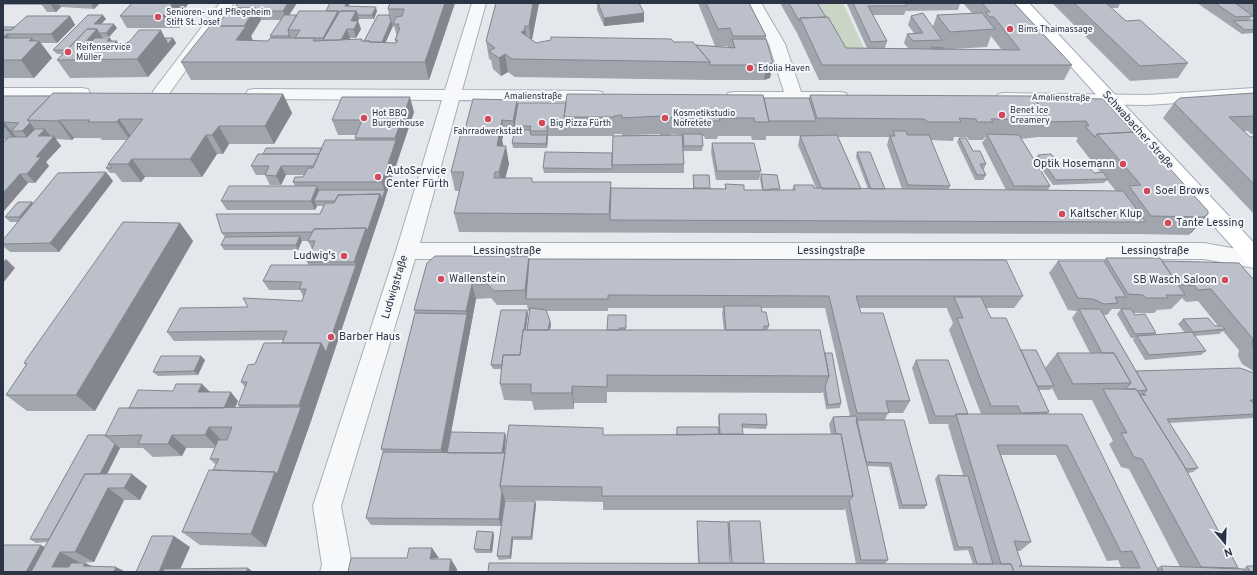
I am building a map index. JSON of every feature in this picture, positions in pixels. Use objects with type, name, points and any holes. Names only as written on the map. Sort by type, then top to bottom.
[{"type":"main road","name":"Schwabacher Straße","points":[[1021,3],[1254,258]]},
{"type":"street","points":[[184,94],[152,94],[227,3]]},
{"type":"street","name":"Ludwigstraße","points":[[335,572],[337,565],[327,506],[407,251],[479,3]]},
{"type":"street","points":[[754,3],[777,44],[794,97]]},
{"type":"street","points":[[3,93],[97,93]]},
{"type":"street","name":"Amalienstraße","points":[[988,98],[1147,100],[1254,93]]},
{"type":"street","name":"Amalienstraße","points":[[239,94],[611,96]]},
{"type":"street","points":[[714,96],[856,97]]},
{"type":"street","name":"Lessingstraße","points":[[407,251],[1204,251],[1254,258]]},
{"type":"green space","points":[[814,3],[843,3],[869,59],[849,59]]},
{"type":"building","points":[[132,3],[173,3],[163,16],[120,16]]},
{"type":"building","points":[[238,3],[288,3],[283,11],[257,11],[256,8],[234,8]]},
{"type":"building","points":[[330,3],[346,3],[345,6],[376,7],[372,15],[358,15],[356,11],[326,11]]},
{"type":"building","points":[[390,3],[445,3],[425,62],[181,62],[210,26],[246,26],[236,40],[268,41],[270,38],[315,38],[313,41],[362,39],[361,41],[396,43],[398,40],[395,40],[400,28],[398,28],[399,24],[393,24],[396,17],[402,16],[404,9],[388,9]]},
{"type":"building","points":[[496,3],[533,3],[529,26],[525,26],[524,31],[521,32],[536,43],[551,40],[551,37],[671,39],[674,42],[693,42],[710,62],[512,59],[505,54],[499,58],[489,51],[495,48],[486,41]]},
{"type":"building","points":[[598,3],[639,3],[644,13],[604,18]]},
{"type":"building","points":[[706,3],[749,3],[766,36],[733,36],[730,28],[718,29]]},
{"type":"building","points":[[789,3],[817,3],[826,17],[800,18],[799,21]]},
{"type":"building","points":[[853,3],[905,3],[907,6],[868,6],[887,41],[871,42]]},
{"type":"building","points":[[982,3],[1014,3],[1072,65],[822,65],[800,18],[828,17],[846,48],[1020,50],[994,17],[990,17],[985,12],[990,12]]},
{"type":"building","points":[[1074,3],[1106,3],[1126,21],[1140,20],[1188,63],[1140,66]]},
{"type":"building","points":[[1215,3],[1235,3],[1253,16],[1236,17]]},
{"type":"building","points":[[230,8],[256,8],[244,26],[217,26]]},
{"type":"building","points":[[299,11],[338,11],[323,38],[295,38],[300,30],[288,30]]},
{"type":"building","points":[[340,11],[356,11],[351,21],[358,21],[354,29],[347,29],[341,40],[323,40]]},
{"type":"building","points":[[923,13],[942,40],[913,41],[907,34],[923,33],[911,16]]},
{"type":"building","points":[[982,13],[995,29],[950,32],[937,15]]},
{"type":"building","points":[[88,15],[103,15],[94,24],[114,24],[106,33],[99,33],[97,29],[87,29],[67,50],[53,50]]},
{"type":"building","points":[[284,15],[297,15],[288,30],[288,36],[270,36]]},
{"type":"building","points":[[378,15],[389,15],[391,21],[382,42],[364,41]]},
{"type":"building","points":[[27,16],[70,16],[51,34],[7,34],[3,37],[3,30],[11,30]]},
{"type":"building","points":[[170,19],[181,19],[177,23],[167,23]]},
{"type":"building","points":[[1254,20],[1254,29],[1245,30],[1233,21]]},
{"type":"building","points":[[3,27],[15,27],[11,30],[3,30]]},
{"type":"building","points":[[87,29],[97,29],[86,41],[92,41],[95,38],[110,38],[107,41],[117,41],[113,45],[123,45],[130,41],[139,30],[161,30],[137,59],[57,60]]},
{"type":"building","points":[[3,38],[32,38],[29,41],[39,41],[21,60],[3,60]]},
{"type":"building","points":[[165,38],[173,38],[168,44]]},
{"type":"building","points":[[732,39],[766,39],[773,63],[767,65],[710,65],[710,62],[696,45],[735,48]]},
{"type":"building","points":[[931,47],[944,48],[944,49],[932,49]]},
{"type":"building","points":[[53,93],[283,94],[265,126],[219,126],[212,135],[206,135],[190,159],[132,159],[128,164],[108,164],[143,119],[119,119],[117,122],[88,122],[90,120],[27,120]]},
{"type":"building","points":[[1254,93],[1254,116],[1229,117],[1250,137],[1254,137],[1254,184],[1174,103],[1180,98]]},
{"type":"building","points":[[567,94],[763,95],[769,122],[755,122],[754,118],[719,118],[720,121],[707,121],[706,118],[672,116],[672,118],[661,118],[660,116],[622,118],[622,115],[614,117],[564,117]]},
{"type":"building","points":[[810,95],[1033,96],[1048,119],[1019,121],[1017,119],[991,119],[993,122],[977,122],[976,119],[959,118],[961,122],[928,122],[924,119],[817,118]]},
{"type":"building","points":[[3,96],[50,96],[27,120],[30,123],[22,131],[11,131],[19,123],[4,122],[3,124]]},
{"type":"building","points":[[342,97],[410,97],[395,138],[355,138],[362,120],[332,120]]},
{"type":"building","points":[[764,98],[809,98],[816,121],[769,121]]},
{"type":"building","points":[[473,99],[517,100],[513,121],[502,120],[500,129],[465,129]]},
{"type":"building","points":[[1035,99],[1103,99],[1133,132],[1097,134],[1095,137],[1085,126],[1089,126],[1086,121],[1047,122],[1048,119]]},
{"type":"building","name":"Big Pizza Fürth","points":[[518,103],[566,103],[564,117],[565,127],[547,126],[547,131],[530,131],[531,126],[514,126]]},
{"type":"building","points":[[35,129],[45,129],[38,136],[54,136],[36,157],[41,157],[27,174],[20,174],[3,193],[3,143],[9,137],[27,137]]},
{"type":"building","points":[[462,129],[500,129],[497,146],[506,146],[499,172],[495,172],[494,178],[532,178],[532,182],[611,182],[609,214],[454,213],[464,172],[451,172]]},
{"type":"building","points":[[515,130],[530,130],[531,135],[547,135],[546,144],[512,143]]},
{"type":"building","points":[[893,131],[906,131],[907,135],[929,135],[950,186],[908,185],[890,136],[895,136]]},
{"type":"building","points":[[1137,132],[1208,211],[1208,214],[1204,217],[1151,216],[1129,186],[1141,185],[1097,134]]},
{"type":"building","points":[[683,134],[702,134],[703,146],[684,146]]},
{"type":"building","points":[[987,134],[1019,135],[1050,186],[1014,186]]},
{"type":"building","points":[[682,135],[684,164],[612,165],[613,136]]},
{"type":"building","points":[[837,135],[861,189],[822,189],[800,136]]},
{"type":"building","points":[[959,138],[966,138],[973,151],[980,151],[986,164],[980,164],[986,175],[977,175]]},
{"type":"building","points":[[325,140],[396,140],[382,182],[293,182],[295,177],[303,177],[308,168],[313,168]]},
{"type":"building","points":[[712,143],[754,143],[761,171],[717,171]]},
{"type":"building","points":[[266,148],[322,148],[319,154],[263,154]]},
{"type":"building","points":[[545,152],[612,153],[612,169],[543,168]]},
{"type":"building","points":[[857,152],[870,152],[885,189],[871,189]]},
{"type":"building","points":[[258,154],[319,154],[313,166],[281,166],[276,176],[265,175],[269,166],[251,166]]},
{"type":"building","points":[[1051,154],[1061,166],[1087,165],[1094,173],[1103,172],[1108,179],[1056,180],[1038,155]]},
{"type":"building","points":[[109,164],[112,168],[106,168]]},
{"type":"building","points":[[106,172],[50,243],[3,244],[3,240],[58,173]]},
{"type":"building","points":[[761,174],[777,175],[780,189],[763,190]]},
{"type":"building","points":[[693,175],[709,175],[710,188],[694,188]]},
{"type":"building","points":[[725,184],[744,185],[744,190],[795,190],[794,185],[813,185],[814,188],[1123,191],[1146,222],[610,220],[611,188],[726,189]]},
{"type":"building","points":[[229,186],[317,186],[311,201],[221,201]]},
{"type":"building","points":[[319,190],[385,190],[382,199],[380,194],[338,195],[335,201],[314,201]]},
{"type":"building","points":[[380,194],[367,232],[366,228],[314,229],[312,232],[222,233],[216,214],[320,214],[325,203],[334,203],[338,195]]},
{"type":"building","points":[[18,202],[32,202],[19,217],[5,217]]},
{"type":"building","points":[[123,222],[180,223],[76,395],[6,395],[27,364],[24,363],[28,357]]},
{"type":"building","points":[[366,228],[354,262],[307,262],[315,241],[308,241],[314,229]]},
{"type":"building","points":[[300,236],[296,245],[221,245],[225,237]]},
{"type":"building","points":[[435,256],[529,256],[525,290],[494,291],[487,284],[472,284],[466,311],[414,310],[427,263]]},
{"type":"building","points":[[1106,258],[1160,258],[1185,295],[1166,295],[1168,298],[1146,298],[1143,295],[1128,294]]},
{"type":"building","points":[[529,259],[1006,260],[1023,296],[856,296],[861,313],[883,313],[910,401],[886,401],[889,413],[857,413],[829,296],[608,295],[608,299],[526,299]]},
{"type":"building","points":[[1058,261],[1104,261],[1126,297],[1115,297],[1118,303],[1104,304],[1093,299],[1078,298]]},
{"type":"building","points":[[1162,261],[1239,263],[1254,280],[1254,348],[1252,344],[1253,339],[1211,289],[1198,290],[1194,285],[1178,285]]},
{"type":"building","points":[[271,265],[356,265],[326,352],[321,343],[282,343],[287,331],[167,332],[180,308],[248,307],[243,298],[302,301],[306,289],[299,289],[302,282],[263,281]]},
{"type":"building","points":[[954,297],[981,297],[991,318],[1006,318],[1049,412],[1021,413],[1018,406],[991,406],[957,318],[963,318]]},
{"type":"building","points":[[724,306],[761,306],[762,312],[766,312],[769,326],[764,326],[764,330],[726,330]]},
{"type":"building","points":[[530,308],[546,310],[550,321],[548,330],[527,330]]},
{"type":"building","points":[[1079,309],[1100,309],[1147,390],[1138,391],[1136,389],[1125,389],[1131,383],[1114,353],[1102,353]]},
{"type":"building","points":[[1121,309],[1131,309],[1135,315],[1145,314],[1156,333],[1135,334]]},
{"type":"building","points":[[501,310],[527,310],[520,355],[503,355],[502,365],[491,365]]},
{"type":"building","points":[[415,313],[467,314],[441,450],[381,449]]},
{"type":"building","points":[[608,315],[626,315],[626,328],[619,328],[619,330],[607,330]]},
{"type":"building","points":[[1208,318],[1215,326],[1222,326],[1225,329],[1193,332],[1183,319]]},
{"type":"building","points":[[523,330],[820,330],[829,376],[607,375],[607,387],[572,386],[572,393],[531,393],[531,384],[500,384],[503,355],[520,355]]},
{"type":"building","points":[[1192,332],[1206,351],[1149,355],[1137,336]]},
{"type":"building","points":[[264,343],[321,343],[299,405],[238,405],[247,382],[241,382],[248,365],[255,364]]},
{"type":"building","points":[[1021,350],[1036,350],[1054,386],[1037,386]]},
{"type":"building","points":[[825,353],[832,353],[841,403],[828,405],[825,387],[829,376]]},
{"type":"building","points":[[1057,353],[1114,353],[1131,383],[1073,384]]},
{"type":"building","points":[[161,356],[201,356],[194,371],[153,372]]},
{"type":"building","points":[[916,360],[948,360],[968,414],[956,414],[955,416],[935,416]]},
{"type":"building","points":[[1240,368],[1254,373],[1254,400],[1250,400],[1254,404],[1254,414],[1167,419],[1198,468],[1186,469],[1140,395],[1146,395],[1143,394],[1147,390],[1136,371]]},
{"type":"building","points":[[176,384],[202,384],[198,392],[231,392],[224,408],[129,408],[138,390],[173,391]]},
{"type":"building","points":[[1103,389],[1136,389],[1183,464],[1238,568],[1201,567],[1142,459],[1134,457],[1121,433],[1127,433]]},
{"type":"building","points":[[301,407],[277,474],[275,472],[213,470],[219,459],[210,459],[218,440],[227,440],[232,427],[209,427],[205,435],[172,435],[168,444],[138,444],[142,435],[105,436],[119,408]]},
{"type":"building","points":[[719,414],[766,414],[767,425],[742,424],[743,434],[720,434]]},
{"type":"building","points":[[956,414],[1082,414],[1159,572],[1014,572],[1011,564],[1001,564]],"holes":[[[997,445],[1067,445],[1121,552],[1132,551],[1140,568],[1019,566],[1022,565],[1014,541],[1031,542]]]},
{"type":"building","points":[[856,416],[888,560],[861,560],[849,501],[853,496],[841,434],[836,434],[833,417]]},
{"type":"building","points":[[856,420],[904,420],[927,505],[902,505],[891,463],[866,462]]},
{"type":"building","points":[[509,425],[603,428],[603,435],[841,434],[853,496],[602,496],[602,487],[500,486]]},
{"type":"building","points":[[677,427],[718,427],[719,434],[677,435]]},
{"type":"building","points":[[451,432],[505,433],[502,453],[447,453]]},
{"type":"building","points":[[88,435],[105,435],[115,444],[100,474],[85,474],[49,539],[30,539]]},
{"type":"building","points":[[383,452],[505,453],[500,486],[502,492],[499,519],[366,518]]},
{"type":"building","points":[[209,470],[275,472],[251,534],[182,532]]},
{"type":"building","points":[[85,474],[132,474],[124,488],[108,488],[75,552],[60,552],[52,567],[69,567],[71,563],[85,563],[83,566],[116,567],[114,572],[31,572]]},
{"type":"building","points":[[938,475],[968,476],[993,564],[977,564],[972,547],[958,547]]},
{"type":"building","points":[[505,501],[535,501],[531,537],[512,537],[510,556],[497,556]]},
{"type":"building","points":[[697,521],[728,522],[730,563],[699,563]]},
{"type":"building","points":[[729,521],[760,521],[764,563],[732,563]]},
{"type":"building","points":[[477,531],[493,532],[490,550],[474,549]]},
{"type":"building","points":[[152,536],[174,536],[159,572],[136,572]]},
{"type":"building","points":[[3,545],[41,545],[26,572],[3,572]]},
{"type":"building","points":[[409,548],[432,548],[430,559],[451,559],[449,572],[348,572],[351,558],[407,558]]},
{"type":"building","points":[[489,563],[1011,564],[1014,572],[488,572]]},
{"type":"building","points":[[1161,566],[1243,569],[1245,572],[1163,572]]},
{"type":"building","points":[[1247,566],[1254,566],[1254,572],[1250,572]]},
{"type":"building","points":[[248,568],[246,572],[163,572],[164,569]]},
{"type":"place","name":"Senioren- und Pflegeheim Stift St. Josef","points":[[158,17]]},
{"type":"place","name":"Bims Thaimassage","points":[[1010,29]]},
{"type":"place","name":"Reifenservice Müller","points":[[68,52]]},
{"type":"place","name":"Edolia Haven","points":[[750,68]]},
{"type":"place","name":"Benet Ice Creamery","points":[[1002,115]]},
{"type":"place","name":"Hot BBQ Burgerhouse","points":[[364,118]]},
{"type":"place","name":"Kosmetikstudio Nofretete","points":[[665,118]]},
{"type":"place","name":"Fahrradwerkstatt","points":[[488,119]]},
{"type":"place","name":"Big Pizza Fürth","points":[[542,123]]},
{"type":"place","name":"Optik Hosemann","points":[[1123,164]]},
{"type":"place","name":"AutoService Center Fürth","points":[[378,177]]},
{"type":"place","name":"Soel Brows","points":[[1147,191]]},
{"type":"place","name":"Kaltscher Klup","points":[[1062,214]]},
{"type":"place","name":"Tante Lessing","points":[[1168,223]]},
{"type":"place","name":"Ludwig's","points":[[344,256]]},
{"type":"place","name":"Wallenstein","points":[[441,279]]},
{"type":"place","name":"SB Wasch Saloon","points":[[1225,280]]},
{"type":"place","name":"Barber Haus","points":[[331,337]]}]
